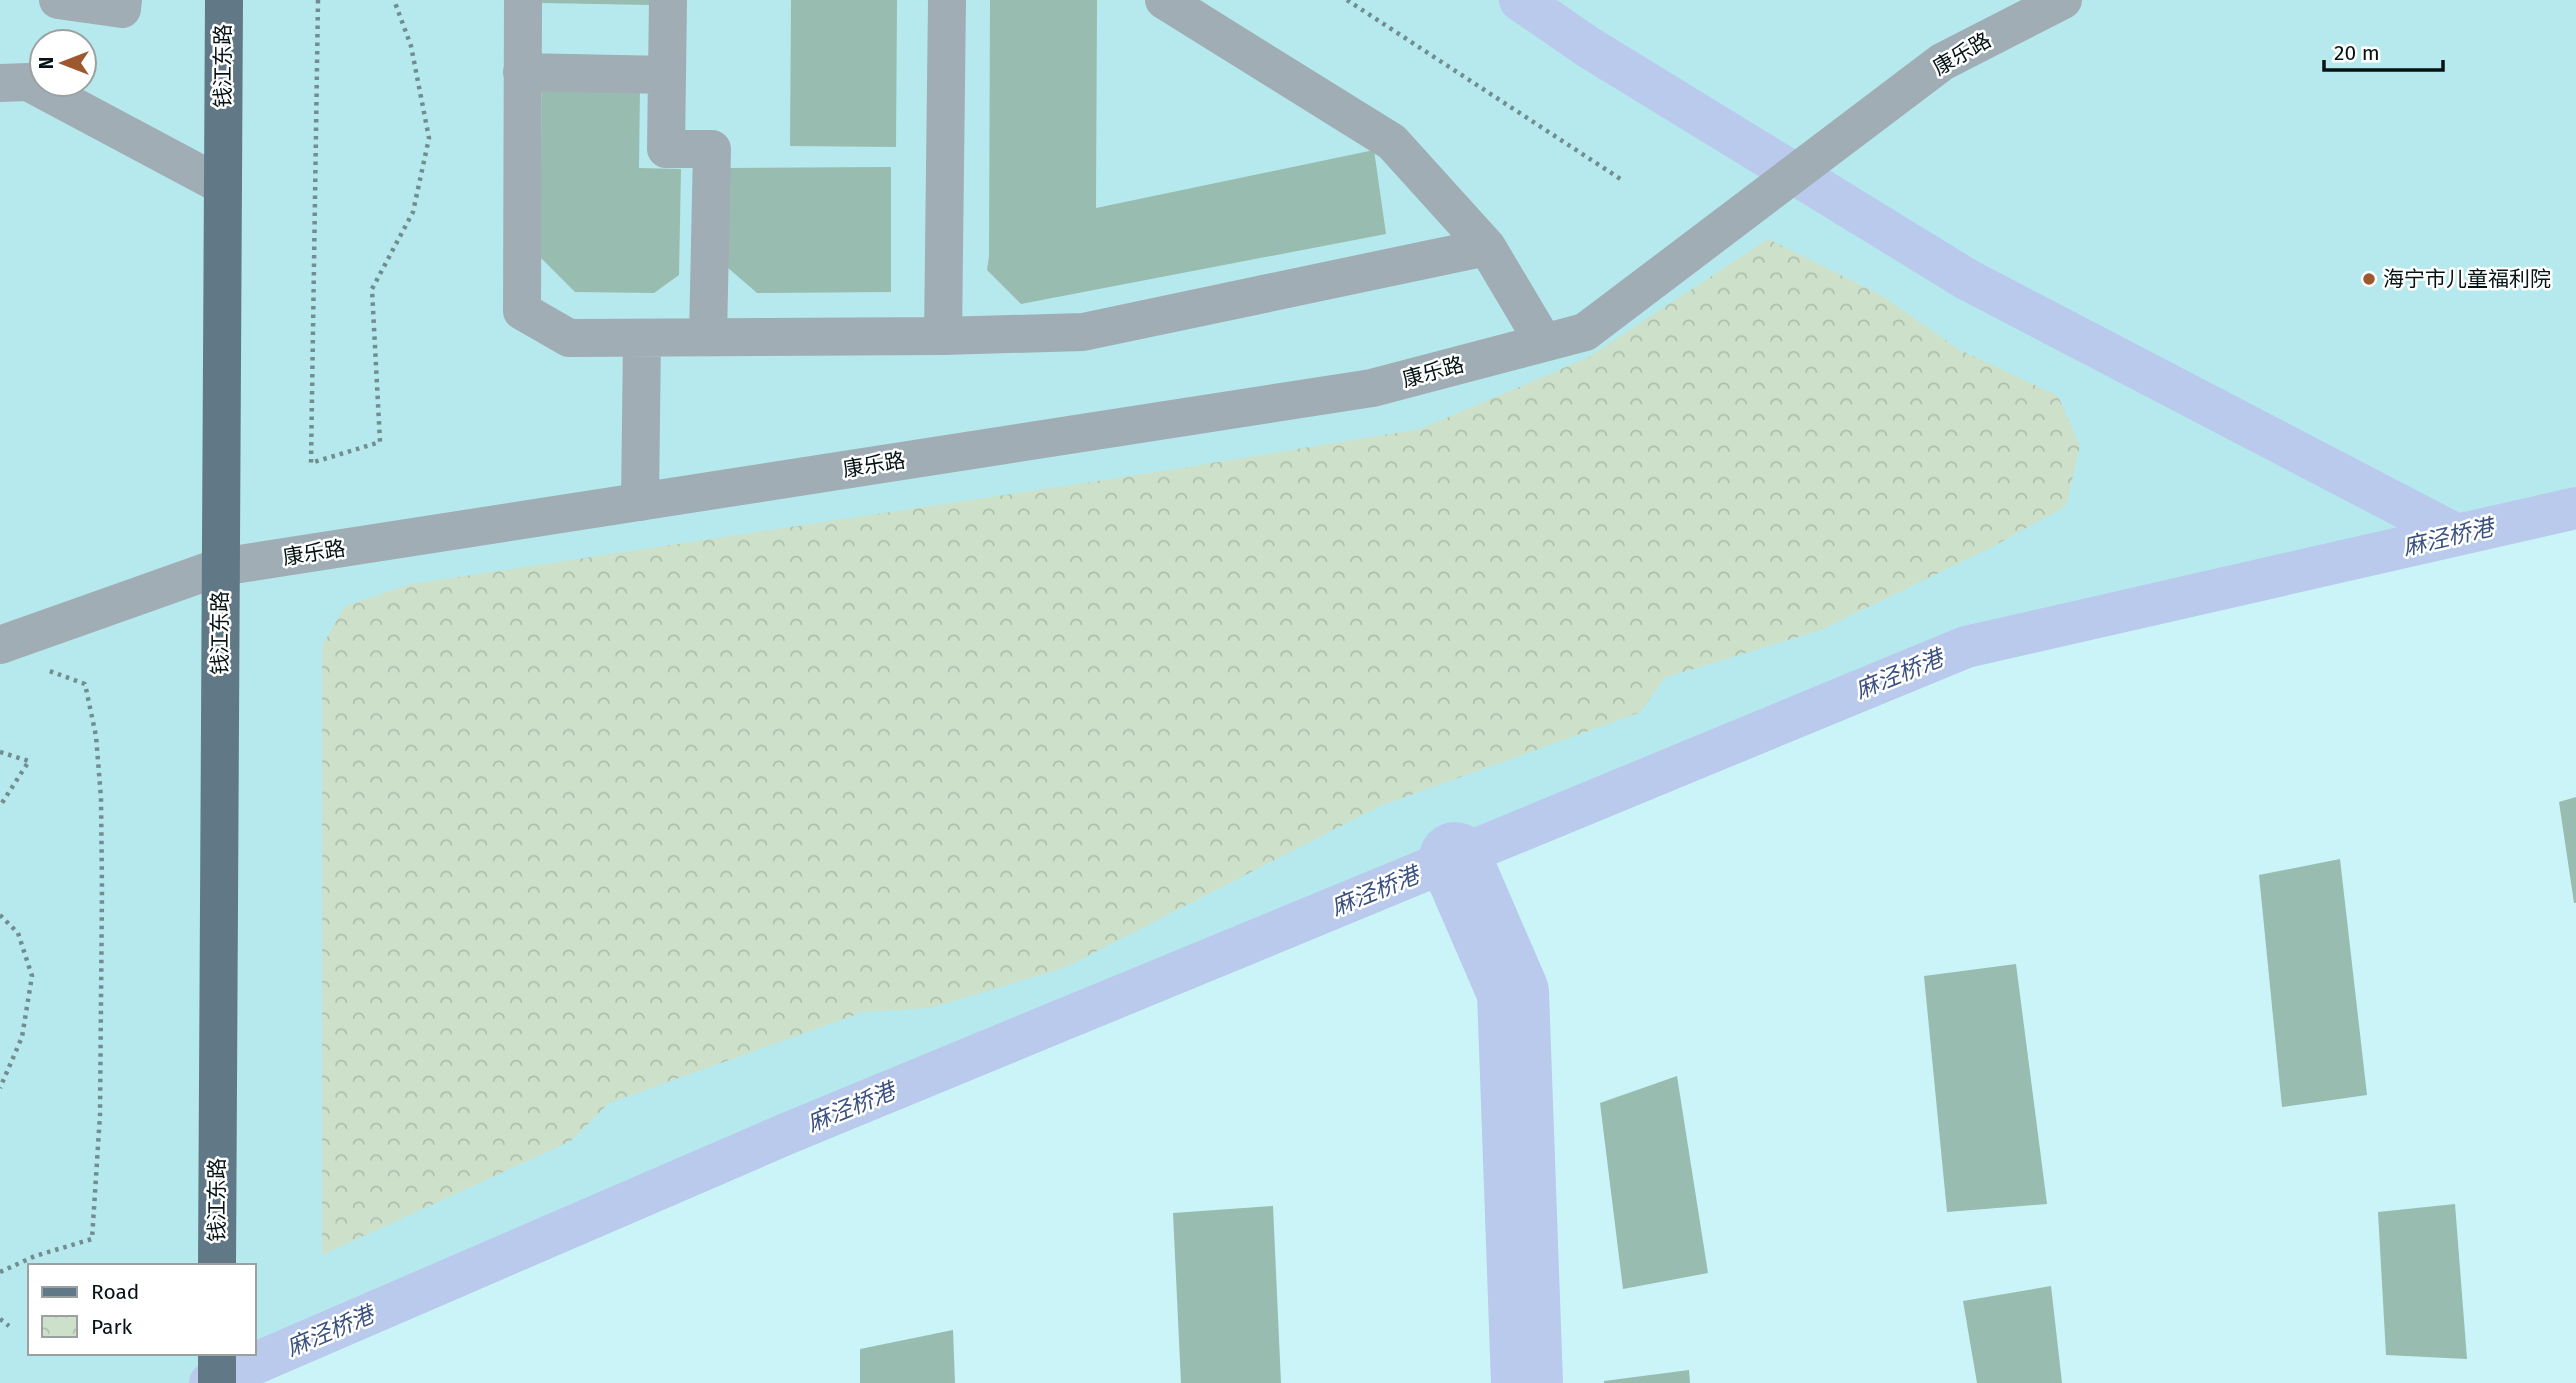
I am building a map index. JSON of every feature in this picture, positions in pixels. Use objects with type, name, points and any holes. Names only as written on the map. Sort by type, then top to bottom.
[{"type":"main road","name":"钱江东路","points":[[217,1264],[224,0]]},
{"type":"main road","points":[[216,1383],[217,1355]]},
{"type":"street","points":[[58,0],[122,9],[123,0]]},
{"type":"street","points":[[523,0],[523,311],[569,338],[943,336],[1083,332],[1487,247]]},
{"type":"street","points":[[668,0],[666,149],[712,149],[708,337]]},
{"type":"street","points":[[943,336],[947,0]]},
{"type":"street","points":[[1164,0],[1392,142],[1487,247],[1544,343]]},
{"type":"street","name":"康乐路","points":[[0,645],[220,567],[1372,388],[1585,332],[1942,62],[2063,0]]},
{"type":"street","points":[[523,72],[667,75]]},
{"type":"street","points":[[0,83],[28,82],[223,186]]},
{"type":"street","points":[[640,502],[642,338]]},
{"type":"path","points":[[318,0],[312,463],[380,442],[372,289],[413,212],[429,138],[411,46],[394,0]]},
{"type":"path","points":[[1347,0],[1622,180]]},
{"type":"path","points":[[0,1272],[35,1256],[93,1238],[99,1129],[102,889],[101,798],[96,736],[85,684],[35,666]]},
{"type":"path","points":[[0,752],[29,761],[0,806]]},
{"type":"path","points":[[0,915],[18,933],[32,976],[22,1037],[0,1088]]},
{"type":"path","points":[[0,1319],[9,1326]]},
{"type":"shaded area","points":[[0,0],[2576,0],[2576,506],[1966,647],[786,1134],[212,1383],[0,1383]]},
{"type":"green space","points":[[1768,239],[1881,295],[1958,349],[2058,396],[2080,446],[2066,506],[1992,547],[1821,630],[1664,678],[1641,712],[1380,806],[1064,968],[930,1008],[863,1012],[609,1103],[571,1141],[322,1255],[322,646],[345,606],[411,584],[1144,474],[1420,429],[1587,358]]},
{"type":"building","points":[[542,0],[650,0],[650,5],[542,3]]},
{"type":"building","points":[[791,0],[897,0],[896,147],[790,146]]},
{"type":"building","points":[[990,0],[1097,0],[1096,208],[1374,150],[1386,234],[1021,304],[987,270]]},
{"type":"building","points":[[542,84],[640,86],[639,168],[681,169],[679,275],[654,293],[575,292],[540,257]]},
{"type":"building","points":[[891,167],[891,292],[757,293],[727,267],[727,168]]},
{"type":"building","points":[[2576,797],[2576,903],[2574,903],[2559,802]]},
{"type":"building","points":[[2340,859],[2367,1095],[2282,1107],[2259,875]]},
{"type":"building","points":[[2016,964],[2047,1204],[1947,1212],[1924,976]]},
{"type":"building","points":[[1677,1076],[1708,1273],[1623,1289],[1600,1103]]},
{"type":"building","points":[[2455,1204],[2467,1359],[2386,1355],[2378,1212]]},
{"type":"building","points":[[1273,1206],[1281,1383],[1181,1383],[1173,1213]]},
{"type":"building","points":[[2051,1286],[2062,1383],[1977,1383],[1963,1301]]},
{"type":"building","points":[[953,1330],[955,1383],[860,1383],[860,1349]]},
{"type":"building","points":[[1689,1370],[1690,1383],[1604,1383],[1604,1381]]},
{"type":"waterway","points":[[1520,0],[1588,47],[1968,280],[2457,535]]},
{"type":"waterway","name":"麻泾桥港","points":[[210,1383],[786,1134],[1966,647],[2576,508]]},
{"type":"waterway","points":[[1455,858],[1513,992],[1527,1383]]},
{"type":"place","name":"海宁市儿童福利院","points":[[2369,279]]}]
